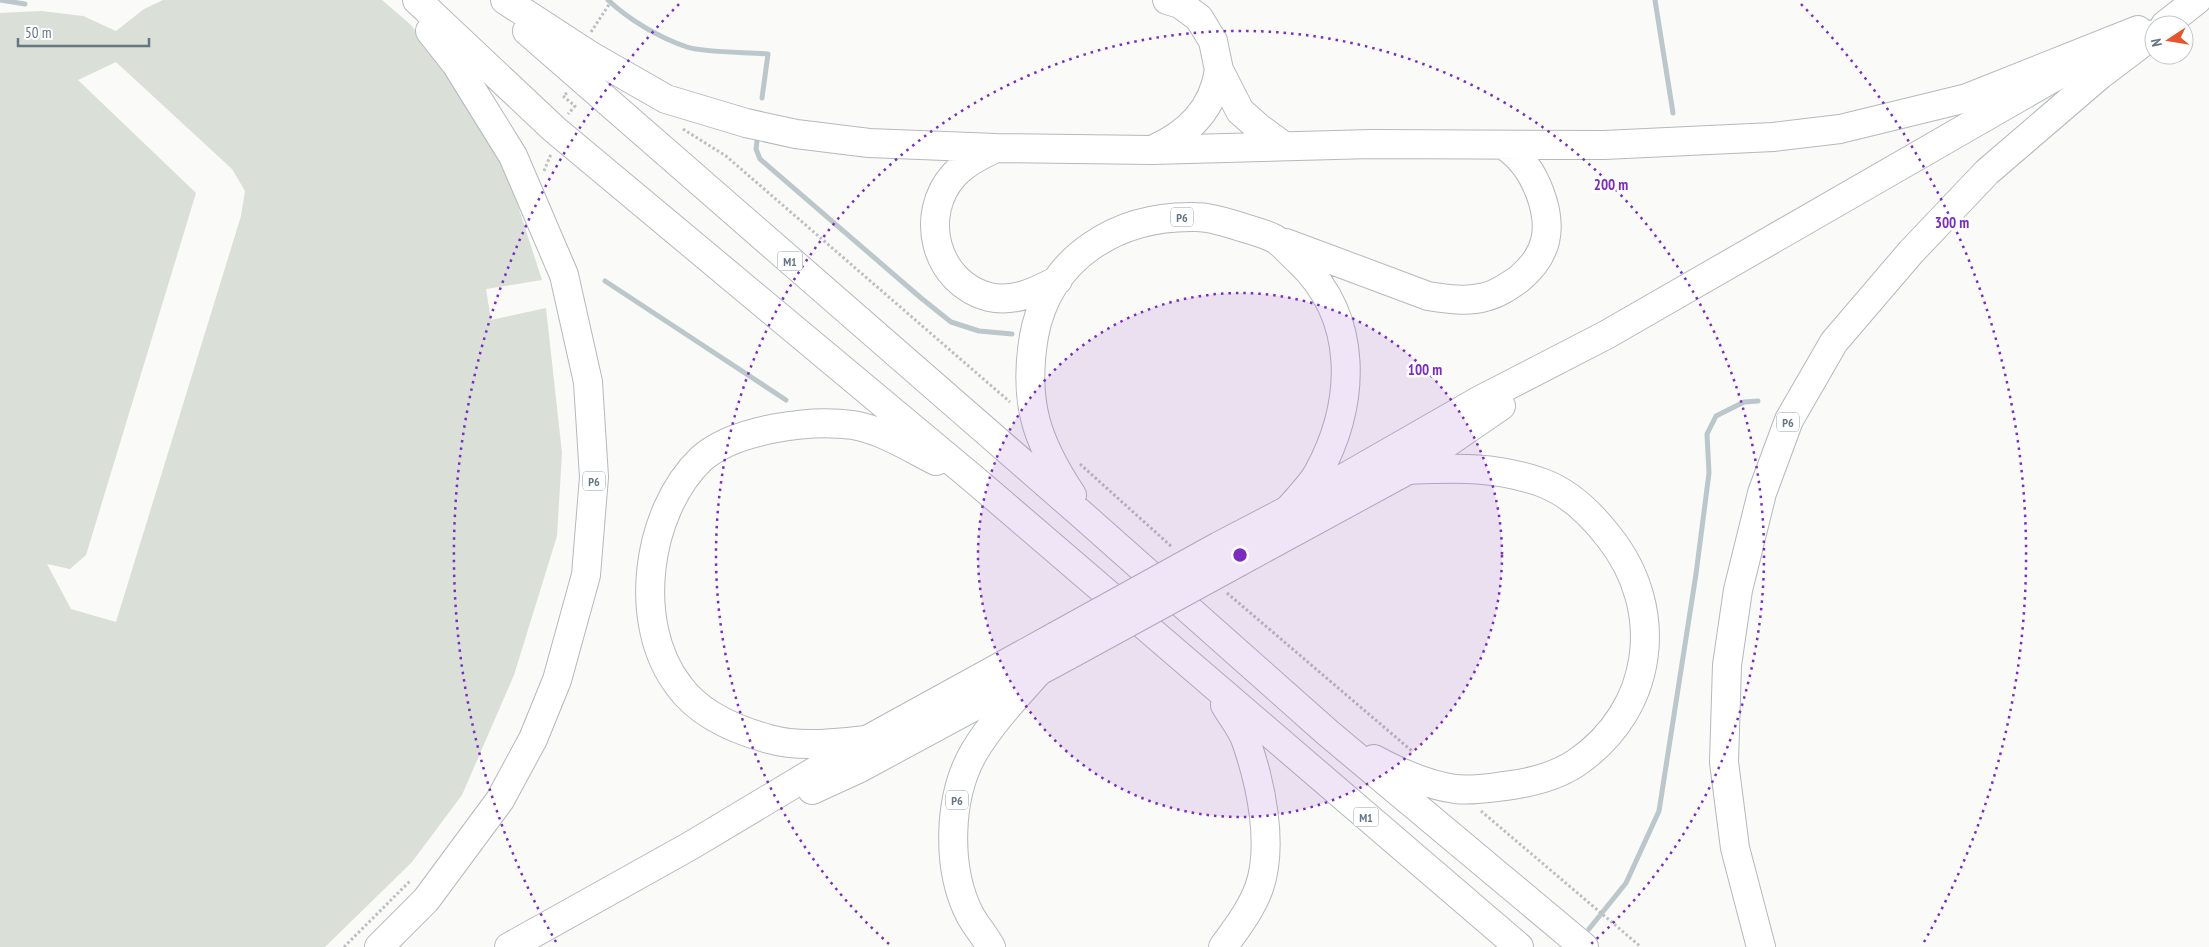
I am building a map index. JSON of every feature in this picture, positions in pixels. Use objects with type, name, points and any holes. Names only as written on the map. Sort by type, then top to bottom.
[{"type":"main road","name":"Р6","points":[[379,947],[426,900],[500,800],[533,739],[557,680],[586,576],[594,477],[588,382],[564,275],[513,156],[456,64],[406,0]]},
{"type":"main road","name":"М1","points":[[417,0],[554,129],[976,481],[1519,947]]},
{"type":"main road","name":"М1","points":[[492,0],[1089,521],[1328,733],[1584,947]]},
{"type":"main road","name":"Р6","points":[[505,0],[592,56],[666,99],[746,123],[796,134],[869,144],[996,148],[1152,150],[1284,146],[1604,145],[1772,137],[1840,129],[1968,98],[2144,33]]},
{"type":"main road","points":[[1166,0],[1180,4],[1199,18],[1213,41],[1219,70],[1240,111],[1284,146]]},
{"type":"main road","name":"Р6","points":[[2169,15],[2190,0]]},
{"type":"main road","points":[[2178,15],[2197,0]]},
{"type":"main road","name":"Р6","points":[[1229,554],[1288,510],[1480,400],[1606,334],[2144,33]]},
{"type":"main road","name":"Р6","points":[[1762,947],[1736,848],[1724,762],[1727,665],[1738,590],[1762,493],[1789,420],[1834,342],[1911,252],[1987,172],[2100,75],[2144,34]]},
{"type":"main road","points":[[1152,150],[1178,138],[1200,118],[1216,88],[1219,70]]},
{"type":"main road","name":"Р6","points":[[1089,521],[1060,477],[1042,445],[1034,423],[1032,351],[1042,306],[1073,260],[1091,244],[1134,225],[1166,218],[1206,218],[1254,231],[1428,296],[1447,299],[1487,297],[1509,287],[1532,268],[1541,255],[1545,241],[1544,206],[1534,176],[1520,156],[1504,145]]},
{"type":"main road","name":"Р6","points":[[996,148],[970,160],[954,175],[942,192],[934,217],[936,242],[942,261],[955,278],[970,290],[990,297],[1010,298],[1032,293],[1058,280]]},
{"type":"main road","name":"Р6","points":[[1276,239],[1311,272],[1329,299],[1340,325],[1346,352],[1345,387],[1340,416],[1330,448],[1317,476],[1288,510]]},
{"type":"main road","name":"Р6","points":[[510,947],[690,846],[866,740],[1062,646],[1229,554],[1408,470],[1606,334]]},
{"type":"main road","name":"Р6","points":[[866,740],[806,745],[770,739],[729,725],[700,707],[680,688],[665,666],[656,642],[652,612],[654,548],[670,500],[683,479],[703,458],[726,444],[774,429],[823,423],[854,425],[875,431],[976,481]]},
{"type":"main road","name":"Р6","points":[[1328,733],[1417,778],[1456,789],[1483,789],[1519,784],[1552,775],[1575,763],[1600,744],[1617,724],[1642,670],[1647,644],[1639,592],[1630,569],[1614,544],[1592,516],[1566,496],[1544,484],[1515,474],[1472,468],[1408,470]]},
{"type":"main road","name":"Р6","points":[[991,947],[970,914],[961,885],[953,848],[954,813],[964,773],[974,752],[1002,713],[1062,646]]},
{"type":"main road","name":"Р6","points":[[690,846],[860,768],[1039,671]]},
{"type":"main road","points":[[1214,686],[1246,740],[1266,825],[1266,854],[1259,888],[1248,910],[1223,947]]},
{"type":"path","points":[[591,32],[612,0]]},
{"type":"path","points":[[532,201],[554,146],[546,137],[575,106],[563,96],[580,78]]},
{"type":"path","points":[[676,124],[726,156],[1034,423]]},
{"type":"path","points":[[1078,462],[1180,553]]},
{"type":"path","points":[[1224,591],[1418,757]]},
{"type":"path","points":[[1456,789],[1641,947]]},
{"type":"path","points":[[344,947],[416,875]]},
{"type":"shaded area","points":[[163,0],[382,0],[411,25],[462,93],[506,169],[542,280],[486,289],[491,320],[546,308],[562,453],[557,536],[514,675],[462,795],[412,862],[325,947],[0,947],[0,13],[41,11],[83,16],[116,31],[144,9]],"holes":[[[116,62],[232,169],[245,191],[241,216],[116,622],[71,609],[47,564],[70,569],[86,555],[196,193],[78,80]]]},
{"type":"waterway","points":[[0,0],[25,4]]},
{"type":"waterway","points":[[608,0],[625,15],[645,28],[687,47],[715,51],[768,54],[762,98]]},
{"type":"waterway","points":[[1655,0],[1673,113]]},
{"type":"waterway","points":[[757,141],[756,149],[760,159],[951,322],[979,331],[1012,334]]},
{"type":"waterway","points":[[605,281],[786,400]]},
{"type":"waterway","points":[[1589,929],[1626,883],[1659,811],[1696,574],[1709,473],[1707,434],[1716,416],[1744,402],[1758,401]]}]
